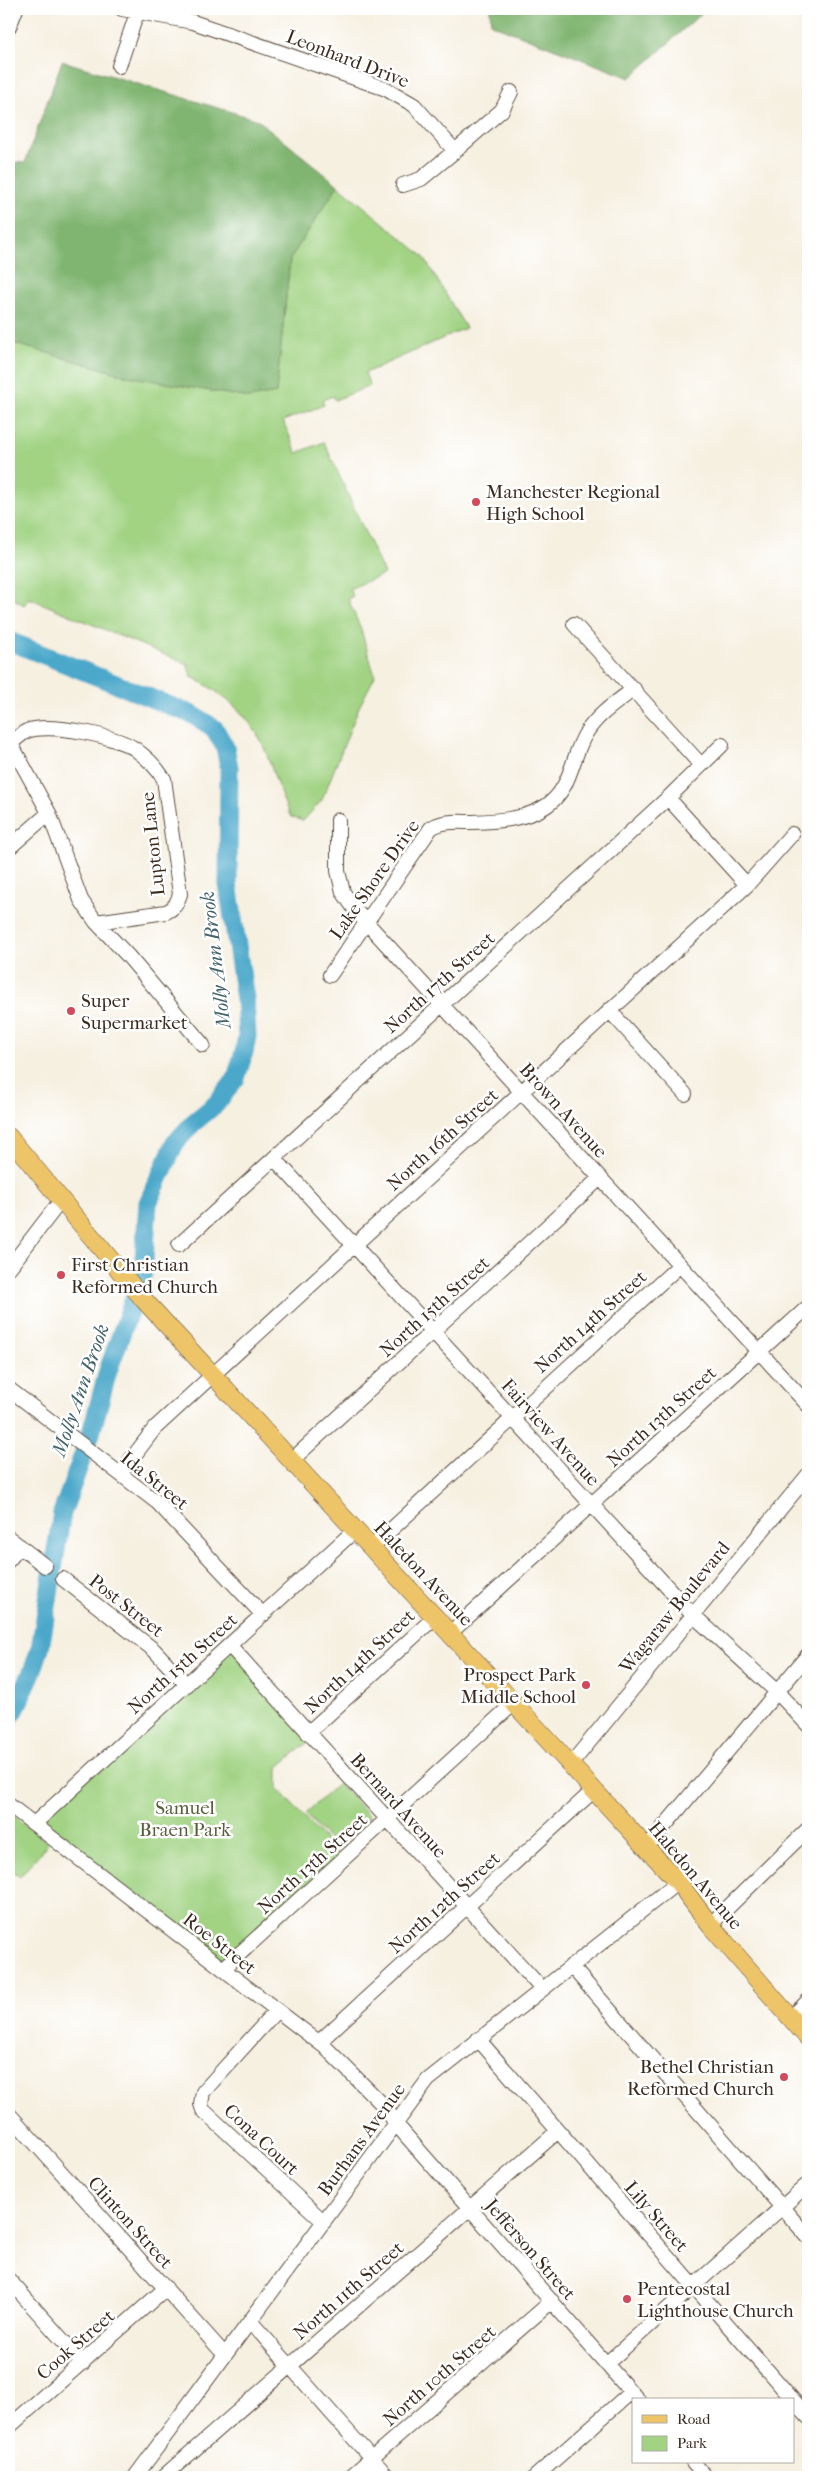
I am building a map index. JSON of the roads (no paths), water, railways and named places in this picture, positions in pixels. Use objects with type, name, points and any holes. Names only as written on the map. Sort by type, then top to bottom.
[{"type":"main road","name":"Haledon Avenue","points":[[9,1137],[144,1300],[678,1882],[710,1925],[808,2038]]},
{"type":"street","points":[[9,28],[16,9]]},
{"type":"street","name":"Leonhard Drive","points":[[122,9],[193,22],[386,89],[414,105],[454,151]]},
{"type":"street","points":[[119,66],[138,13]]},
{"type":"street","points":[[403,185],[421,179],[502,110],[511,92]]},
{"type":"street","points":[[574,624],[701,765]]},
{"type":"street","name":"Lake Shore Drive","points":[[330,975],[431,828],[436,824],[529,815],[555,799],[562,792],[586,733],[600,715],[634,689]]},
{"type":"street","name":"Lupton Lane","points":[[96,922],[166,912],[174,908],[178,901],[180,894],[164,779],[156,768],[134,748],[96,735],[67,729],[26,731],[10,741],[49,813],[81,900],[96,922],[128,956],[203,1045]]},
{"type":"street","name":"North 17th Street","points":[[179,1245],[668,798],[722,745]]},
{"type":"street","points":[[668,798],[747,885]]},
{"type":"street","points":[[9,848],[49,813]]},
{"type":"street","name":"Brown Avenue","points":[[338,820],[338,871],[343,892],[366,923],[808,1405]]},
{"type":"street","name":"North 16th Street","points":[[120,1474],[155,1428],[353,1244],[747,885],[792,834]]},
{"type":"street","points":[[609,1010],[685,1094]]},
{"type":"street","name":"Fairview Avenue","points":[[274,1158],[692,1614],[776,1692],[808,1725]]},
{"type":"street","name":"North 15th Street","points":[[292,1460],[600,1178]]},
{"type":"street","points":[[9,1268],[62,1199]]},
{"type":"street","name":"North 14th Street","points":[[371,1548],[680,1265]]},
{"type":"street","name":"North 13th Street","points":[[450,1632],[808,1307]]},
{"type":"street","name":"Ida Street","points":[[9,1389],[171,1515],[263,1614]]},
{"type":"street","name":"Wagaraw Boulevard","points":[[570,1764],[808,1475]]},
{"type":"street","name":"North 15th Street","points":[[34,1824],[355,1530]]},
{"type":"street","points":[[9,1560],[14,1542],[46,1566]]},
{"type":"street","name":"Post Street","points":[[63,1579],[154,1650],[187,1685]]},
{"type":"street","name":"North 14th Street","points":[[308,1733],[435,1617]]},
{"type":"street","name":"Bernard Avenue","points":[[230,1646],[542,1989]]},
{"type":"street","points":[[646,1848],[808,1655]]},
{"type":"street","name":"North 13th Street","points":[[223,1970],[514,1703]]},
{"type":"street","name":"North 12th Street","points":[[319,2042],[594,1790]]},
{"type":"street","name":"Roe Street","points":[[9,1805],[319,2042],[387,2109],[394,2123]]},
{"type":"street","points":[[710,1925],[808,1829]]},
{"type":"street","name":"Burhans Avenue","points":[[135,2477],[324,2222],[394,2123],[428,2080],[678,1882]]},
{"type":"street","points":[[571,1966],[808,2237]]},
{"type":"street","points":[[791,2018],[808,2001]]},
{"type":"street","name":"Cona Court","points":[[277,2010],[202,2092],[201,2104],[203,2110],[324,2222]]},
{"type":"street","name":"Lily Street","points":[[478,2039],[791,2398]]},
{"type":"street","name":"Clinton Street","points":[[9,2114],[225,2355]]},
{"type":"street","name":"Jefferson Street","points":[[394,2123],[634,2396]]},
{"type":"street","name":"North 11th Street","points":[[163,2477],[558,2131]]},
{"type":"street","points":[[606,2364],[808,2184]]},
{"type":"street","points":[[9,2280],[82,2362]]},
{"type":"street","name":"Cook Street","points":[[9,2427],[166,2288]]},
{"type":"street","name":"North 10th Street","points":[[350,2477],[552,2301]]},
{"type":"street","points":[[250,2321],[388,2477]]},
{"type":"street","points":[[536,2477],[634,2396]]},
{"type":"street","name":"Lily Street","points":[[794,2401],[808,2417]]},
{"type":"street","points":[[695,2464],[706,2477]]},
{"type":"waterway","name":"Molly Ann Brook","points":[[9,641],[193,715],[214,728],[225,747],[229,767],[228,884],[245,999],[247,1036],[236,1078],[216,1104],[193,1123],[175,1143],[148,1203],[143,1273],[108,1371],[91,1433],[62,1513],[40,1649],[32,1672],[9,1719]]},
{"type":"place","name":"Manchester Regional High School","points":[[476,502]]},
{"type":"place","name":"Super Supermarket","points":[[71,1011]]},
{"type":"place","name":"First Christian Reformed Church","points":[[61,1275]]},
{"type":"place","name":"Prospect Park Middle School","points":[[586,1685]]},
{"type":"place","name":"Bethel Christian Reformed Church","points":[[784,2077]]},
{"type":"place","name":"Pentecostal Lighthouse Church","points":[[627,2299]]},
{"type":"park label","name":"Samuel Braen Park","points":[[185,1818]]}]
